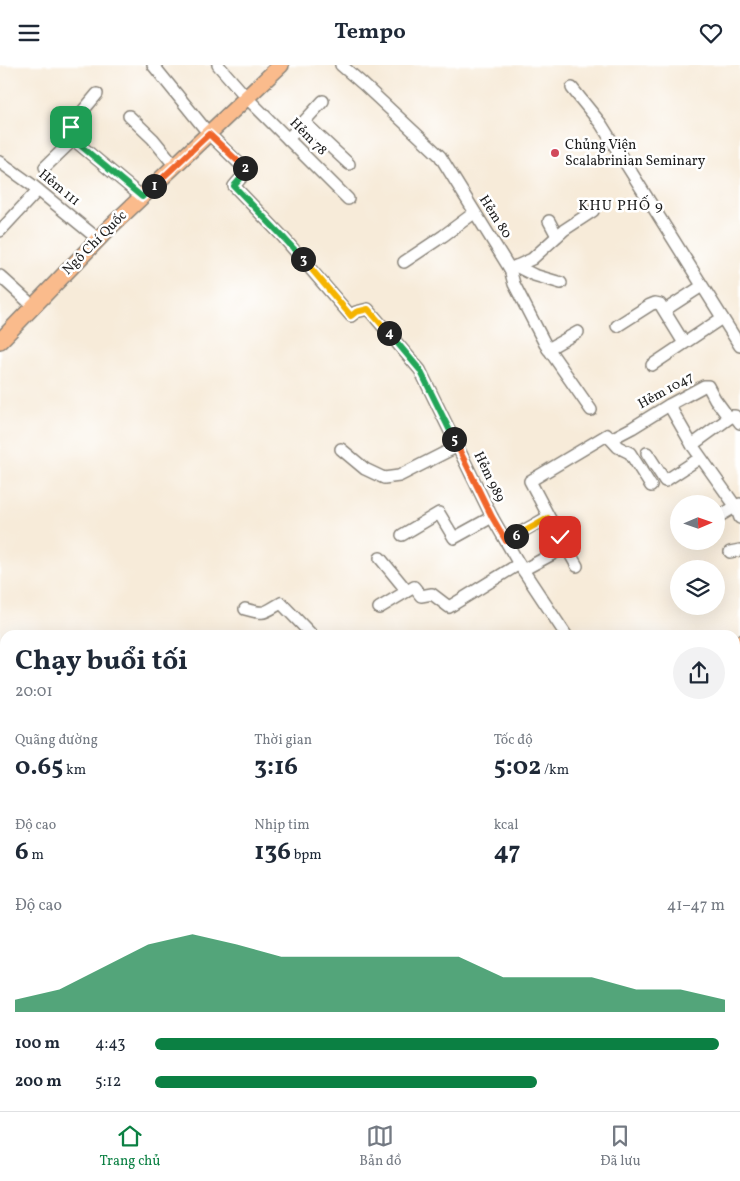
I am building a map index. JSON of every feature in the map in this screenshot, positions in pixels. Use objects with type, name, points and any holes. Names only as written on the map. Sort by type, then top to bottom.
[{"type":"main road","name":"Ngô Chí Quốc","points":[[0,341],[98,239],[281,65]]},
{"type":"street","points":[[153,65],[209,134]]},
{"type":"street","name":"Hẻm 78","points":[[218,65],[247,98],[348,199]]},
{"type":"street","name":"Hẻm 80","points":[[340,65],[363,84],[440,157],[474,213],[512,268],[514,284],[544,344],[591,410]]},
{"type":"street","points":[[572,88],[601,124],[740,346]]},
{"type":"street","points":[[45,167],[72,141],[76,133],[71,127],[72,124],[97,94]]},
{"type":"street","points":[[288,139],[323,101]]},
{"type":"street","points":[[129,116],[153,139],[175,166]]},
{"type":"street","points":[[304,121],[349,164]]},
{"type":"street","name":"Hẻm 989","points":[[209,134],[247,171],[234,186],[283,237],[351,316],[356,312],[368,309],[420,370],[492,517],[521,567],[563,630]]},
{"type":"street","points":[[72,141],[75,141],[142,197]]},
{"type":"street","name":"Hẻm 111","points":[[0,162],[98,239]]},
{"type":"street","points":[[0,231],[38,191]]},
{"type":"street","points":[[512,268],[532,259],[564,230],[593,211]]},
{"type":"street","points":[[404,263],[443,237],[474,213]]},
{"type":"street","points":[[549,221],[557,236]]},
{"type":"street","points":[[512,268],[561,283]]},
{"type":"street","points":[[0,277],[33,306]]},
{"type":"street","points":[[664,310],[702,286]]},
{"type":"street","points":[[617,327],[650,305],[660,304],[684,343]]},
{"type":"street","points":[[652,365],[722,318]]},
{"type":"street","points":[[548,349],[578,332]]},
{"type":"street","name":"Hẻm 1047","points":[[550,519],[530,481],[607,435],[611,439],[702,386],[706,386],[728,418]]},
{"type":"street","points":[[668,405],[700,458],[738,506],[740,518]]},
{"type":"street","points":[[692,445],[734,415],[740,423]]},
{"type":"street","points":[[611,439],[618,447],[630,453],[651,486]]},
{"type":"street","points":[[342,449],[365,469],[384,478],[399,476],[458,446]]},
{"type":"street","points":[[647,453],[665,481],[700,458]]},
{"type":"street","points":[[725,513],[738,506]]},
{"type":"street","points":[[402,535],[439,513],[454,538],[492,517]]},
{"type":"street","points":[[506,541],[546,518],[550,519],[576,566]]},
{"type":"street","points":[[379,608],[414,587],[421,596],[432,594],[449,607],[521,567],[565,546]]},
{"type":"street","points":[[380,558],[407,591]]},
{"type":"street","points":[[245,609],[268,612],[281,603],[307,630]]},
{"type":"place","name":"Chủng Viện Scalabrinian Seminary","points":[[555,153]]},
{"type":"district","name":"KHU PHỐ 9","points":[[621,206]]},
{"type":"route","points":[[71,127],[76,133],[72,141],[75,141],[142,197],[209,134],[247,171],[234,186],[283,237],[351,316],[356,312],[368,309],[420,370],[492,517],[506,541],[546,518],[550,519],[560,537]]}]
